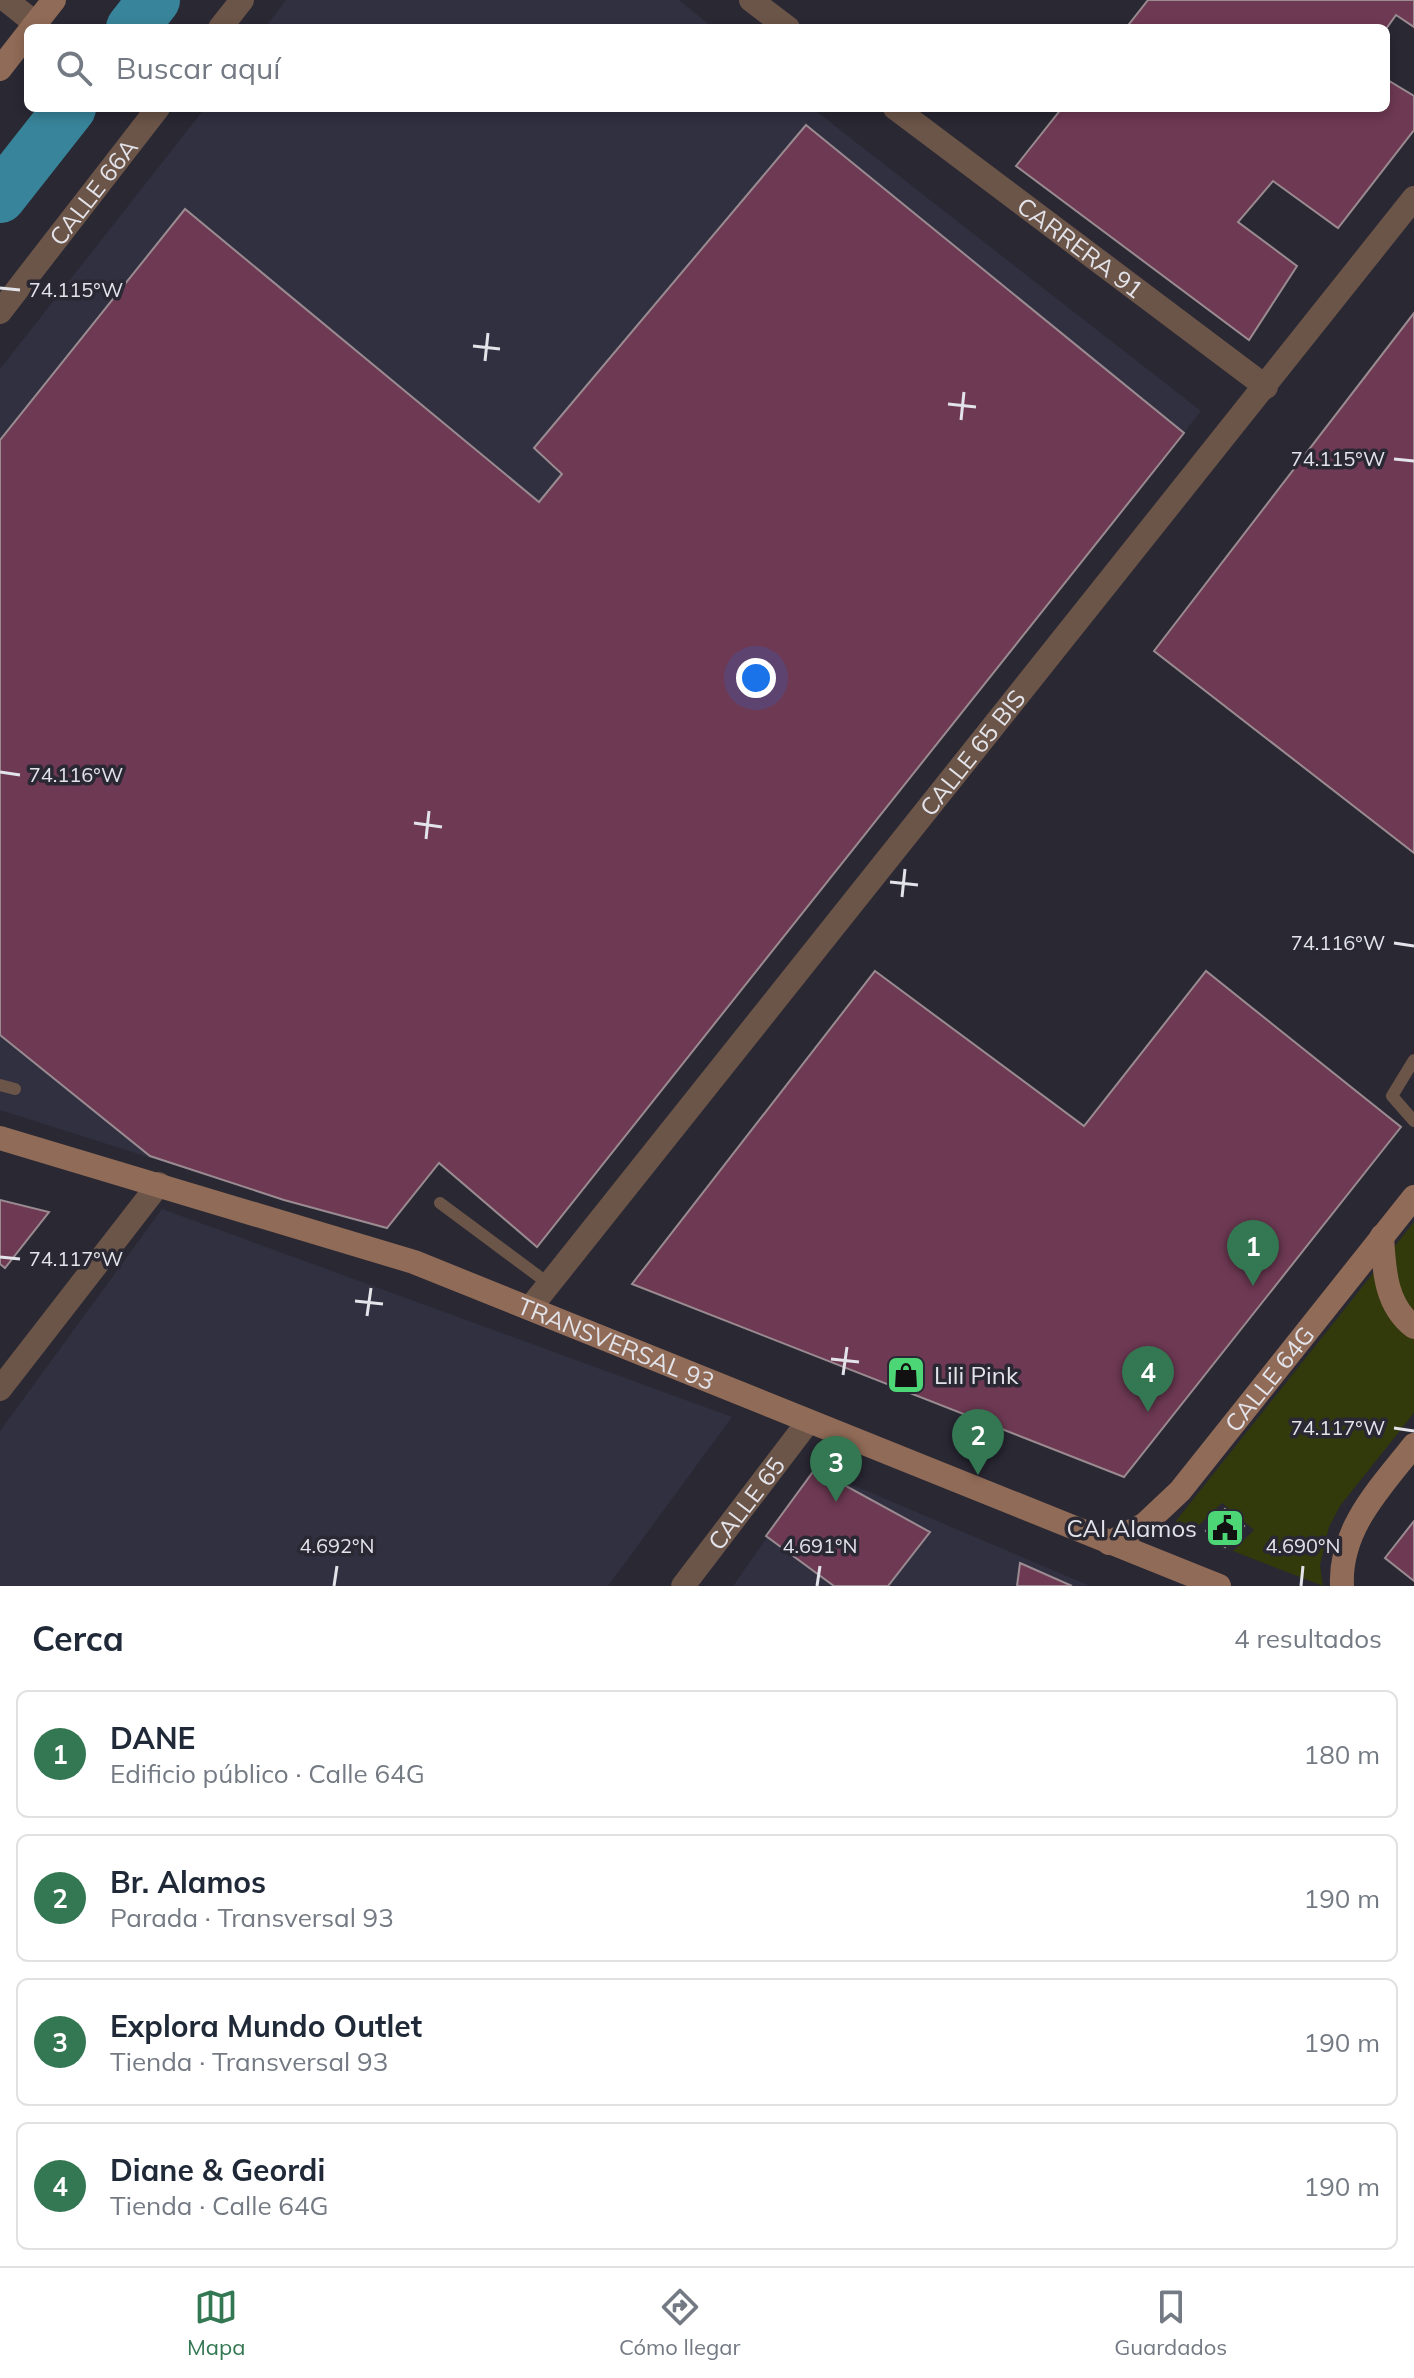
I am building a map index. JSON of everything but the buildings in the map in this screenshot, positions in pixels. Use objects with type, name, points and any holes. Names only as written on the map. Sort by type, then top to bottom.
[{"type":"main road","points":[[35,24],[54,0]]},
{"type":"main road","points":[[0,69],[24,38]]},
{"type":"main road","name":"TRANSVERSAL 93","points":[[0,1138],[363,1245],[530,1308],[1219,1586]]},
{"type":"main road","name":"CALLE 64G","points":[[1109,1543],[1145,1524],[1180,1491],[1414,1197]]},
{"type":"main road","points":[[1382,1236],[1389,1293],[1396,1308],[1414,1327]]},
{"type":"main road","points":[[1342,1586],[1349,1538],[1359,1518],[1414,1445]]},
{"type":"street","points":[[6,0],[28,24]]},
{"type":"street","points":[[223,24],[242,0]]},
{"type":"street","points":[[751,0],[783,24]]},
{"type":"street","name":"CALLE 66A","points":[[0,312],[155,112]]},
{"type":"street","name":"CARRERA 91","points":[[900,112],[1266,387]]},
{"type":"street","name":"CALLE 65 BIS","points":[[530,1308],[1414,198]]},
{"type":"street","points":[[0,1389],[159,1184]]},
{"type":"street","name":"CALLE 65","points":[[683,1586],[808,1422]]},
{"type":"lane","points":[[1414,1060],[1392,1096],[1414,1121]]},
{"type":"lane","points":[[0,1085],[15,1089]]},
{"type":"lane","points":[[440,1203],[549,1284]]},
{"type":"shaded area","points":[[286,0],[679,0],[708,24],[268,24]]},
{"type":"shaded area","points":[[202,112],[817,112],[1201,411],[537,1247],[439,1163],[387,1228],[284,1200],[0,1110],[0,369]]},
{"type":"shaded area","points":[[162,1209],[732,1417],[608,1586],[0,1586],[0,1431]]},
{"type":"shaded area","points":[[815,1469],[1090,1586],[733,1586]]},
{"type":"green space","points":[[1414,1222],[1414,1413],[1340,1506],[1329,1527],[1320,1565],[1323,1586],[1233,1551],[1254,1530],[1222,1503],[1194,1530],[1175,1522]]},
{"type":"waterway","points":[[135,24],[154,0]]},
{"type":"waterway","points":[[0,197],[67,112]]},
{"type":"place","name":"DANE","points":[[1253,1286]]},
{"type":"place","name":"Lili Pink","points":[[906,1375]]},
{"type":"place","name":"Diane & Geordi","points":[[1148,1412]]},
{"type":"place","name":"Br. Alamos","points":[[978,1475]]},
{"type":"place","name":"Explora Mundo Outlet","points":[[836,1502]]},
{"type":"place","name":"CAI Alamos","points":[[1225,1528]]}]
